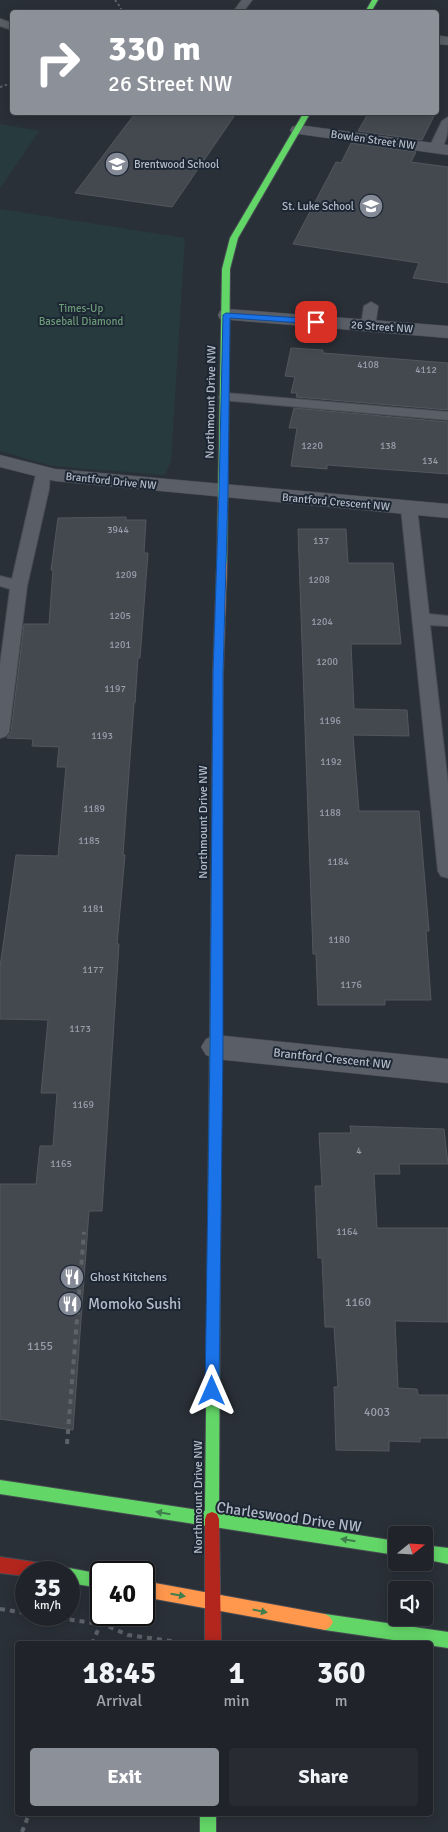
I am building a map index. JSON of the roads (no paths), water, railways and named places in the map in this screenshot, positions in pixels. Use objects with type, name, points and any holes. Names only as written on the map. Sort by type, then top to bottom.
[{"type":"street","name":"Northmount Drive NW","points":[[213,1641],[212,1521],[218,674],[226,397],[226,269],[230,246],[306,115]]},
{"type":"street","name":"Bowlen Street NW","points":[[298,130],[441,149]]},
{"type":"street","name":"26 Street NW","points":[[226,315],[448,332]]},
{"type":"street","name":"Brantford Drive NW","points":[[0,462],[42,473],[224,492]]},
{"type":"street","name":"Brantford Crescent NW","points":[[224,492],[448,512]]},
{"type":"street","name":"Brantford Crescent NW","points":[[216,1047],[448,1071]]},
{"type":"street","name":"Charleswood Drive NW","points":[[0,1488],[388,1547]]},
{"type":"street","points":[[433,1554],[448,1556]]},
{"type":"street","points":[[0,1565],[15,1567]]},
{"type":"street","points":[[155,1590],[290,1617],[448,1640]]},
{"type":"street","points":[[208,1816],[208,1832]]},
{"type":"lane","points":[[441,149],[448,121]]},
{"type":"lane","points":[[368,326],[372,306]]},
{"type":"lane","points":[[226,397],[448,416]]},
{"type":"lane","points":[[0,732],[19,586],[41,489],[42,473]]},
{"type":"lane","points":[[409,508],[448,871]]},
{"type":"lane","points":[[0,581],[19,586]]},
{"type":"lane","points":[[422,619],[448,621]]},
{"type":"place","name":"Brentwood School","points":[[117,164]]},
{"type":"place","name":"St. Luke School","points":[[371,206]]},
{"type":"place","name":"Ghost Kitchens","points":[[72,1277]]},
{"type":"place","name":"Momoko Sushi","points":[[70,1304]]},
{"type":"park label","name":"Times-Up Baseball Diamond","points":[[81,314]]}]
